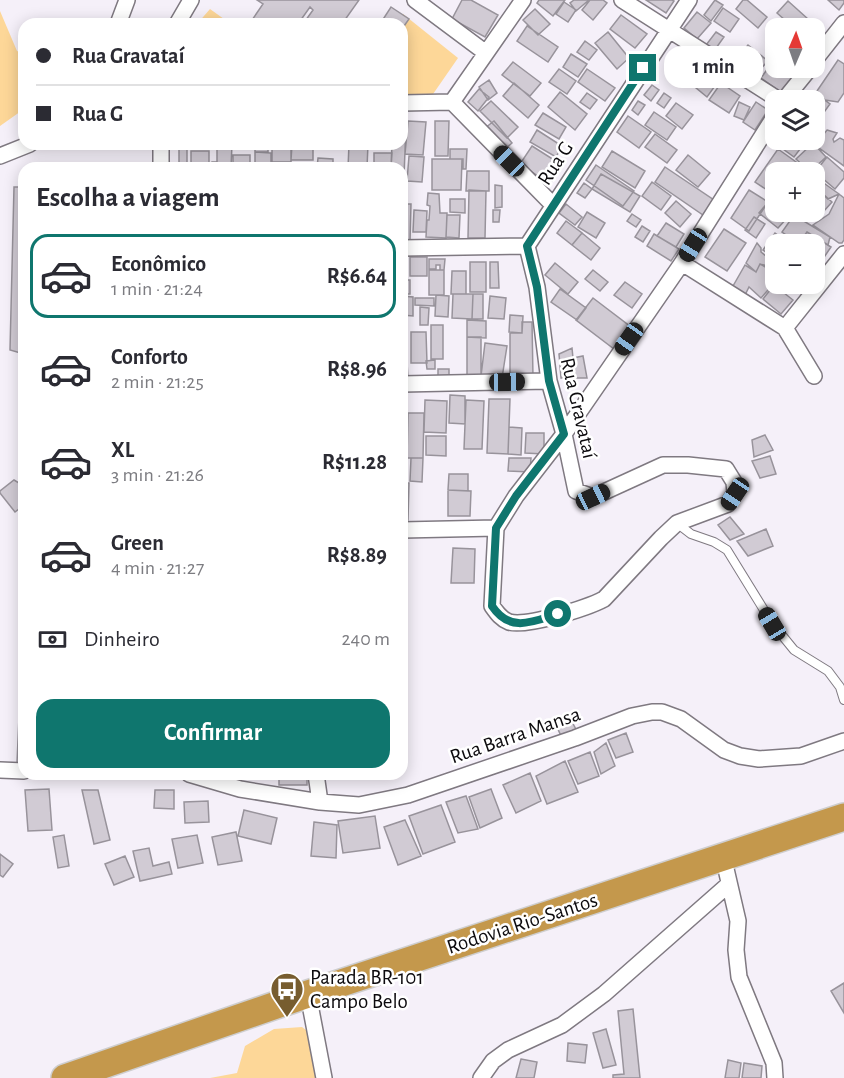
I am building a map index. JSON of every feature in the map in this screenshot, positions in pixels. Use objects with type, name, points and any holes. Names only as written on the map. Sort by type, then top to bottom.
[{"type":"highway","name":"Rodovia Rio-Santos","points":[[65,1078],[308,994],[844,817]]},
{"type":"street","points":[[120,18],[127,0]]},
{"type":"street","points":[[180,18],[191,0]]},
{"type":"street","points":[[415,0],[486,53]]},
{"type":"street","points":[[452,102],[523,0]]},
{"type":"street","points":[[622,0],[765,91]]},
{"type":"street","name":"Rua G","points":[[527,246],[689,0]]},
{"type":"street","points":[[825,47],[844,23]]},
{"type":"street","points":[[792,90],[802,78]]},
{"type":"street","points":[[408,103],[452,102],[553,205]]},
{"type":"street","points":[[408,530],[496,528],[516,496],[564,434],[682,263],[765,131]]},
{"type":"street","points":[[0,156],[18,149]]},
{"type":"street","points":[[408,248],[527,246]]},
{"type":"street","name":"Rua Gravataí","points":[[496,528],[492,606],[499,616],[508,621],[523,624],[593,605],[604,598],[677,523],[728,504],[735,494],[734,482],[726,469],[688,465],[663,465],[593,497],[576,491],[564,434],[549,381],[537,287],[527,246]]},
{"type":"street","points":[[785,328],[844,254]]},
{"type":"street","points":[[682,263],[785,328],[814,376]]},
{"type":"street","points":[[408,384],[549,381]]},
{"type":"street","name":"Rua Barra Mansa","points":[[209,780],[240,789],[320,802],[359,805],[408,795],[632,716],[652,712],[662,712],[681,719],[724,750],[740,756],[759,759],[801,756],[844,741]]},
{"type":"street","points":[[0,770],[18,771]]},
{"type":"street","points":[[317,780],[320,802]]},
{"type":"street","points":[[723,856],[738,921],[736,950],[739,977],[774,1063],[775,1078]]},
{"type":"street","points":[[481,1078],[493,1061],[508,1050],[562,1025],[604,994],[729,885]]},
{"type":"street","points":[[308,994],[324,1078]]},
{"type":"lane","points":[[677,523],[691,534],[714,542],[727,550],[772,624],[794,650],[828,671],[840,687],[844,700]]},
{"type":"shaded area","points":[[210,9],[223,18],[202,18]]},
{"type":"shaded area","points":[[0,11],[18,51],[18,113],[0,126]]},
{"type":"shaded area","points":[[408,18],[458,58],[431,97],[408,96]]},
{"type":"shaded area","points":[[302,1027],[310,1033],[319,1078],[210,1078],[237,1073],[245,1046],[274,1029]]},
{"type":"building","points":[[257,0],[359,0],[346,18],[307,18],[313,10],[310,7],[302,18],[253,18],[263,4]]},
{"type":"building","points":[[462,0],[471,0],[498,15],[485,37],[452,19]]},
{"type":"building","points":[[539,0],[565,0],[553,16],[537,3]]},
{"type":"building","points":[[574,0],[589,0],[576,11],[570,3]]},
{"type":"building","points":[[590,0],[603,0],[607,3],[593,20],[582,10]]},
{"type":"building","points":[[646,0],[672,0],[674,1],[666,13]]},
{"type":"building","points":[[715,0],[723,5],[711,21],[704,15]]},
{"type":"building","points":[[743,0],[747,0],[767,17],[758,28],[736,9]]},
{"type":"building","points":[[828,0],[844,0],[844,3],[839,10]]},
{"type":"building","points":[[788,1],[807,18],[783,18],[777,13]]},
{"type":"building","points":[[564,2],[576,10],[568,22],[556,14]]},
{"type":"building","points":[[391,7],[408,18],[384,18]]},
{"type":"building","points":[[723,8],[739,19],[730,32],[714,21]]},
{"type":"building","points":[[535,9],[550,24],[538,35],[523,20]]},
{"type":"building","points":[[697,12],[711,23],[697,39],[684,28]]},
{"type":"building","points":[[621,15],[647,34],[635,48],[610,29]]},
{"type":"building","points":[[527,26],[558,47],[548,62],[517,41]]},
{"type":"building","points":[[608,32],[629,58],[617,69],[595,43]]},
{"type":"building","points":[[716,32],[724,37],[714,51],[706,45]]},
{"type":"building","points":[[585,41],[597,50],[589,60],[577,52]]},
{"type":"building","points":[[748,45],[765,59],[765,64],[754,76],[734,62]]},
{"type":"building","points":[[571,54],[587,64],[578,77],[563,67]]},
{"type":"building","points":[[681,56],[690,63],[678,78],[669,70]]},
{"type":"building","points":[[838,60],[844,64],[844,93],[838,102],[825,100],[825,90],[818,90]]},
{"type":"building","points":[[513,62],[541,83],[530,96],[502,75]]},
{"type":"building","points":[[697,64],[703,69],[690,85],[684,79]]},
{"type":"building","points":[[559,69],[576,81],[567,94],[549,82]]},
{"type":"building","points":[[587,69],[615,88],[605,101],[578,82]]},
{"type":"building","points":[[707,70],[720,79],[707,97],[695,87]]},
{"type":"building","points":[[765,72],[765,78],[793,78],[784,90],[778,90],[761,78]]},
{"type":"building","points":[[489,80],[497,93],[488,100],[479,87]]},
{"type":"building","points":[[514,83],[539,105],[528,118],[503,96]]},
{"type":"building","points":[[721,83],[740,96],[729,113],[709,100]]},
{"type":"building","points":[[652,85],[659,90],[651,101],[644,95]]},
{"type":"building","points":[[479,89],[489,97],[478,111],[468,102]]},
{"type":"building","points":[[560,92],[587,114],[575,130],[548,107]]},
{"type":"building","points":[[587,93],[597,100],[590,109],[580,102]]},
{"type":"building","points":[[664,93],[671,98],[664,108],[657,103]]},
{"type":"building","points":[[825,100],[830,104],[825,111]]},
{"type":"building","points":[[491,101],[518,127],[507,138],[480,111]]},
{"type":"building","points":[[638,101],[645,105],[638,115],[632,110]]},
{"type":"building","points":[[739,102],[750,107],[744,120],[734,116]]},
{"type":"building","points":[[756,102],[765,108],[765,115],[755,130],[743,122]]},
{"type":"building","points":[[676,103],[693,115],[682,129],[666,116]]},
{"type":"building","points":[[654,112],[676,127],[667,140],[645,125]]},
{"type":"building","points":[[543,113],[566,127],[559,139],[535,125]]},
{"type":"building","points":[[628,116],[651,132],[639,148],[617,132]]},
{"type":"building","points":[[408,121],[426,122],[423,155],[405,154],[405,150],[408,150]]},
{"type":"building","points":[[435,121],[449,121],[448,156],[435,156]]},
{"type":"building","points":[[494,121],[512,143],[504,150],[485,128]]},
{"type":"building","points":[[537,130],[562,146],[556,157],[530,142]]},
{"type":"building","points":[[827,130],[837,133],[833,139],[834,142],[840,138],[844,140],[844,166],[822,150],[825,150]]},
{"type":"building","points":[[655,134],[677,150],[667,163],[645,147]]},
{"type":"building","points":[[532,146],[562,165],[550,184],[520,164]]},
{"type":"building","points":[[450,149],[467,149],[466,169],[463,169],[463,159],[450,159]]},
{"type":"building","points":[[179,150],[187,150],[187,162],[179,162]]},
{"type":"building","points":[[217,150],[232,150],[231,162],[217,162]]},
{"type":"building","points":[[255,150],[268,150],[268,152],[255,152]]},
{"type":"building","points":[[272,150],[291,150],[291,162],[272,162]]},
{"type":"building","points":[[292,150],[313,150],[313,160],[291,160]]},
{"type":"building","points":[[349,150],[368,150],[367,162],[348,162]]},
{"type":"building","points":[[392,150],[405,150],[405,162],[391,162]]},
{"type":"building","points":[[779,150],[796,162],[769,162]]},
{"type":"building","points":[[784,150],[799,150],[794,157]]},
{"type":"building","points":[[806,150],[820,150],[826,157],[821,162],[799,162],[796,159]]},
{"type":"building","points":[[191,151],[209,151],[209,162],[191,162]]},
{"type":"building","points":[[612,151],[645,171],[635,188],[602,167]]},
{"type":"building","points":[[255,152],[271,153],[271,162],[255,162]]},
{"type":"building","points":[[374,153],[392,153],[391,162],[374,162]]},
{"type":"building","points":[[233,155],[250,155],[250,162],[233,162]]},
{"type":"building","points":[[688,155],[710,173],[698,187],[676,170]]},
{"type":"building","points":[[409,156],[424,157],[422,182],[408,181]]},
{"type":"building","points":[[827,157],[844,172],[844,178],[835,189],[825,180],[825,162],[823,162]]},
{"type":"building","points":[[318,158],[333,159],[333,162],[318,162]]},
{"type":"building","points":[[432,159],[462,159],[461,190],[432,190]]},
{"type":"building","points":[[596,165],[634,191],[623,206],[586,180]]},
{"type":"building","points":[[665,167],[714,200],[703,215],[655,182]]},
{"type":"building","points":[[765,168],[765,189],[755,182]]},
{"type":"building","points":[[467,171],[489,171],[489,191],[466,191]]},
{"type":"building","points":[[601,174],[640,196],[630,212],[592,189]]},
{"type":"building","points":[[652,182],[671,196],[661,210],[642,196]]},
{"type":"building","points":[[584,183],[592,189],[585,198],[577,193]]},
{"type":"building","points":[[825,184],[839,194],[828,199],[825,196]]},
{"type":"building","points":[[495,185],[502,186],[502,207],[495,208]]},
{"type":"building","points":[[14,187],[18,187],[18,352],[10,350]]},
{"type":"building","points":[[469,190],[486,191],[485,238],[468,238]]},
{"type":"building","points":[[749,190],[765,200],[765,207],[749,231],[731,218]]},
{"type":"building","points":[[428,193],[439,194],[440,213],[447,213],[446,238],[426,237],[430,206],[427,205]]},
{"type":"building","points":[[839,194],[844,198],[844,240],[842,243],[813,225],[817,222],[825,222],[825,217],[829,214]]},
{"type":"building","points":[[825,196],[832,202],[825,210]]},
{"type":"building","points":[[450,199],[465,199],[465,213],[450,212]]},
{"type":"building","points":[[676,201],[691,214],[680,227],[665,213]]},
{"type":"building","points":[[408,204],[411,204],[410,241],[408,241]]},
{"type":"building","points":[[566,204],[582,217],[575,225],[559,213]]},
{"type":"building","points":[[765,206],[765,218],[759,213]]},
{"type":"building","points":[[414,210],[427,211],[426,232],[413,232]]},
{"type":"building","points":[[493,210],[500,210],[499,222],[493,222]]},
{"type":"building","points":[[587,212],[605,223],[596,238],[578,227]]},
{"type":"building","points":[[632,214],[641,220],[636,227],[627,221]]},
{"type":"building","points":[[447,215],[460,215],[459,238],[446,237]]},
{"type":"building","points":[[754,217],[765,224],[756,238],[745,230]]},
{"type":"building","points":[[566,221],[582,233],[572,245],[557,233]]},
{"type":"building","points":[[770,222],[783,222],[778,228]]},
{"type":"building","points":[[789,222],[805,222],[830,237],[828,245],[825,243],[825,234],[807,232],[806,234],[785,234],[782,232]]},
{"type":"building","points":[[666,223],[684,234],[676,247],[657,236]]},
{"type":"building","points":[[642,226],[650,231],[643,242],[635,237]]},
{"type":"building","points":[[724,229],[746,243],[727,271],[705,257]]},
{"type":"building","points":[[582,233],[600,248],[591,260],[572,245]]},
{"type":"building","points":[[654,234],[679,249],[671,261],[647,246]]},
{"type":"building","points":[[757,243],[765,255],[765,265],[760,264],[756,272],[746,263]]},
{"type":"building","points":[[825,243],[831,247],[825,256]]},
{"type":"building","points":[[410,257],[427,257],[427,276],[410,276]]},
{"type":"building","points":[[429,259],[445,259],[444,270],[440,270],[440,265],[436,265],[436,269],[429,269]]},
{"type":"building","points":[[470,262],[486,262],[486,292],[470,292]]},
{"type":"building","points":[[490,262],[498,262],[499,288],[490,288]]},
{"type":"building","points":[[555,263],[578,282],[568,294],[545,275]]},
{"type":"building","points":[[760,264],[765,267],[765,293],[761,298],[749,287],[745,295],[733,286],[745,265],[756,272]]},
{"type":"building","points":[[429,270],[444,270],[444,295],[429,295]]},
{"type":"building","points":[[593,270],[608,282],[600,291],[585,279]]},
{"type":"building","points":[[452,271],[466,271],[466,294],[451,294]]},
{"type":"building","points":[[408,280],[410,280],[410,294],[408,294]]},
{"type":"building","points":[[625,282],[642,294],[632,308],[614,295]]},
{"type":"building","points":[[560,289],[586,308],[577,320],[551,302]]},
{"type":"building","points":[[453,294],[473,294],[472,319],[452,318]]},
{"type":"building","points":[[473,294],[483,294],[483,319],[472,319]]},
{"type":"building","points":[[767,294],[785,294],[793,300],[781,314],[763,299]]},
{"type":"building","points":[[436,295],[449,296],[448,317],[435,316]]},
{"type":"building","points":[[490,296],[506,298],[504,319],[488,318]]},
{"type":"building","points":[[408,297],[413,297],[413,316],[408,316]]},
{"type":"building","points":[[415,298],[434,298],[434,306],[415,305]]},
{"type":"building","points":[[593,298],[631,327],[614,349],[576,320]]},
{"type":"building","points":[[420,307],[429,308],[428,325],[420,325]]},
{"type":"building","points":[[510,315],[523,316],[522,333],[509,332]]},
{"type":"building","points":[[467,320],[486,321],[486,338],[467,337]]},
{"type":"building","points":[[522,322],[532,322],[533,377],[510,377],[510,333],[522,333]]},
{"type":"building","points":[[431,325],[443,325],[443,359],[431,359]]},
{"type":"building","points":[[411,332],[426,332],[427,363],[411,363]]},
{"type":"building","points":[[467,337],[481,337],[481,375],[467,375]]},
{"type":"building","points":[[485,343],[507,346],[502,378],[481,376]]},
{"type":"building","points":[[572,348],[573,358],[583,356],[587,378],[561,378],[559,354]]},
{"type":"building","points":[[435,360],[435,369],[427,369],[426,361]]},
{"type":"building","points":[[438,369],[449,369],[449,376],[438,376]]},
{"type":"building","points":[[450,395],[465,396],[465,424],[449,423]]},
{"type":"building","points":[[489,399],[510,399],[508,454],[487,453]]},
{"type":"building","points":[[425,400],[447,401],[446,433],[424,432]]},
{"type":"building","points":[[466,400],[484,401],[482,449],[464,449]]},
{"type":"building","points":[[408,413],[424,413],[423,458],[408,458]]},
{"type":"building","points":[[509,427],[522,428],[521,455],[508,454]]},
{"type":"building","points":[[526,433],[544,433],[544,454],[525,453]]},
{"type":"building","points":[[765,435],[773,450],[754,457],[752,440]]},
{"type":"building","points":[[426,436],[446,436],[446,456],[426,455]]},
{"type":"building","points":[[770,456],[776,474],[760,478],[752,461]]},
{"type":"building","points":[[411,458],[423,458],[422,482],[410,481]]},
{"type":"building","points":[[509,458],[531,458],[530,472],[508,471]]},
{"type":"building","points":[[449,474],[468,474],[468,491],[448,490]]},
{"type":"building","points":[[14,480],[18,482],[18,510],[15,512],[0,491]]},
{"type":"building","points":[[448,490],[471,491],[470,516],[448,516]]},
{"type":"building","points":[[730,517],[744,534],[730,540],[718,525]]},
{"type":"building","points":[[766,529],[773,546],[748,556],[737,541]]},
{"type":"building","points":[[453,548],[475,549],[474,583],[451,583]]},
{"type":"building","points":[[571,720],[578,733],[562,738],[556,725]]},
{"type":"building","points":[[626,733],[633,752],[616,758],[608,740]]},
{"type":"building","points":[[606,743],[615,766],[601,774],[594,752]]},
{"type":"building","points":[[590,752],[599,776],[578,784],[568,761]]},
{"type":"building","points":[[565,761],[578,792],[547,804],[536,776]]},
{"type":"building","points":[[530,773],[541,801],[516,813],[503,785]]},
{"type":"building","points":[[279,780],[307,780],[307,785],[279,785]]},
{"type":"building","points":[[49,789],[52,830],[28,831],[25,790]]},
{"type":"building","points":[[491,789],[502,818],[480,828],[469,797]]},
{"type":"building","points":[[82,790],[98,790],[110,840],[94,844]]},
{"type":"building","points":[[155,790],[174,790],[174,809],[154,808]]},
{"type":"building","points":[[466,796],[478,829],[458,833],[446,802]]},
{"type":"building","points":[[208,801],[209,822],[185,823],[184,802]]},
{"type":"building","points":[[441,805],[455,842],[423,854],[409,816]]},
{"type":"building","points":[[244,810],[277,818],[271,844],[238,836]]},
{"type":"building","points":[[375,816],[380,848],[343,853],[338,821]]},
{"type":"building","points":[[405,820],[421,856],[398,865],[384,827]]},
{"type":"building","points":[[314,822],[337,825],[336,858],[311,856]]},
{"type":"building","points":[[236,832],[242,861],[218,865],[212,837]]},
{"type":"building","points":[[64,835],[69,866],[58,868],[53,837]]},
{"type":"building","points":[[197,835],[203,863],[178,868],[172,839]]},
{"type":"building","points":[[149,848],[153,866],[169,862],[172,874],[140,881],[133,851]]},
{"type":"building","points":[[0,854],[13,864],[3,877],[0,875]]},
{"type":"building","points":[[125,856],[134,877],[114,885],[105,864]]},
{"type":"building","points":[[844,983],[844,1013],[831,991]]},
{"type":"building","points":[[633,1009],[640,1078],[613,1078],[613,1075],[624,1074],[618,1011]]},
{"type":"building","points":[[606,1029],[616,1065],[603,1068],[593,1033]]},
{"type":"building","points":[[568,1043],[587,1045],[585,1063],[567,1061]]},
{"type":"building","points":[[521,1059],[537,1062],[534,1078],[516,1078]]},
{"type":"building","points":[[728,1060],[741,1063],[739,1078],[725,1078]]},
{"type":"building","points":[[744,1063],[762,1066],[761,1078],[742,1078]]},
{"type":"place","name":"Parada BR-101 Campo Belo","points":[[287,1018]]},
{"type":"route","points":[[558,614],[523,624],[508,621],[499,616],[492,606],[496,528],[516,496],[564,434],[549,381],[537,287],[527,246],[643,68]]}]
